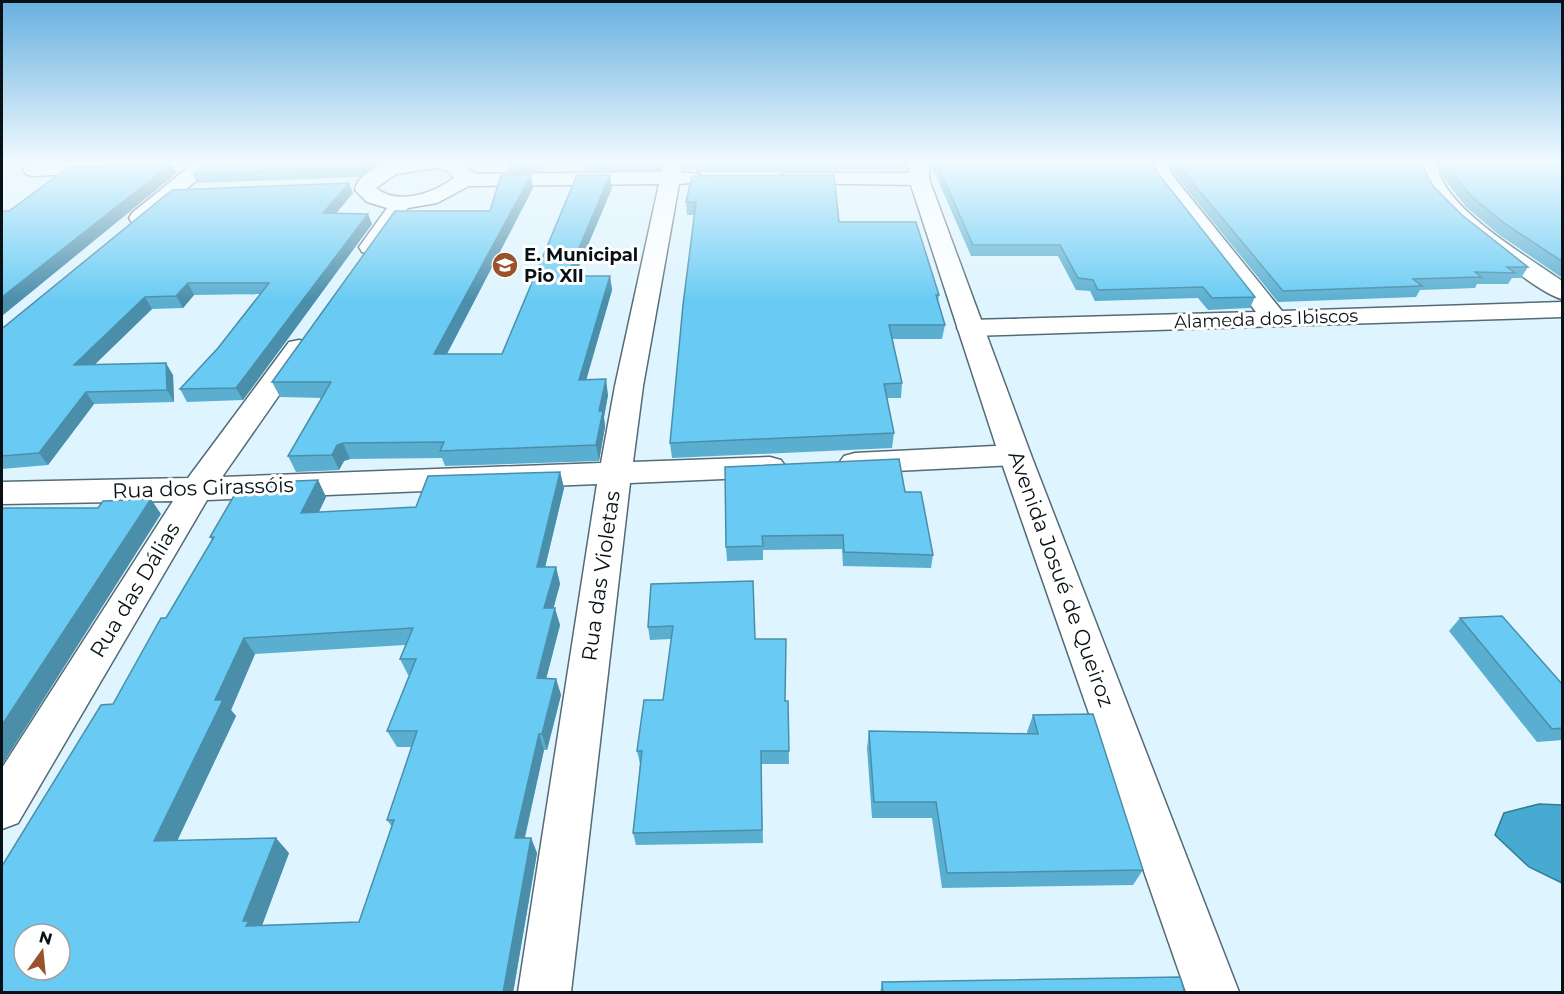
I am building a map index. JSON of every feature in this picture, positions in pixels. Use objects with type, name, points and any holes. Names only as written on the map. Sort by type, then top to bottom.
[{"type":"street","points":[[127,229],[152,208]]},
{"type":"street","points":[[354,271],[398,208]]},
{"type":"street","name":"Rua das Violetas","points":[[545,993],[615,474],[629,386],[664,208]]},
{"type":"street","name":"Avenida Josué de Queiroz","points":[[931,208],[1015,455],[1213,993]]},
{"type":"street","points":[[1188,208],[1275,318]]},
{"type":"street","points":[[1452,208],[1467,223],[1563,292]]},
{"type":"street","name":"Alameda dos Ibiscos","points":[[970,328],[1563,310]]},
{"type":"street","name":"Rua das Dálias","points":[[2,808],[197,489],[320,320]]},
{"type":"street","name":"Rua dos Girassóis","points":[[2,493],[197,489],[615,474],[1015,455]]},
{"type":"water","points":[[1539,804],[1562,805],[1562,883],[1529,867],[1495,835],[1504,813]]},
{"type":"building","points":[[13,208],[114,208],[2,297],[2,211]]},
{"type":"building","points":[[149,208],[327,208],[323,213],[368,214],[236,388],[180,389],[218,348],[269,283],[188,283],[176,296],[145,297],[74,365],[166,363],[167,390],[86,392],[39,453],[2,456],[2,327]]},
{"type":"building","points":[[491,208],[513,208],[434,354],[502,354],[563,208],[596,208],[567,276],[610,276],[579,380],[606,379],[599,411],[603,411],[596,445],[440,451],[444,442],[343,443],[337,445],[332,455],[288,456],[331,382],[272,382],[395,211],[490,211]]},
{"type":"building","points":[[695,208],[838,208],[839,222],[916,222],[939,295],[936,295],[945,325],[889,325],[902,383],[884,384],[894,433],[670,443],[683,305]]},
{"type":"building","points":[[957,208],[1186,208],[1255,297],[1212,298],[1203,287],[1098,290],[1093,280],[1078,278],[1060,245],[973,245]]},
{"type":"building","points":[[1214,208],[1455,208],[1528,267],[1507,267],[1515,273],[1475,272],[1481,277],[1413,279],[1422,286],[1283,291]]},
{"type":"building","points":[[1486,208],[1563,208],[1563,262]]},
{"type":"building","points":[[899,459],[905,492],[921,492],[933,555],[844,552],[843,535],[762,536],[763,546],[726,547],[725,467]]},
{"type":"building","points":[[560,472],[537,567],[556,567],[544,608],[555,608],[537,678],[556,679],[542,734],[539,734],[515,838],[531,838],[503,993],[2,993],[2,866],[101,705],[113,704],[161,618],[166,618],[214,537],[210,537],[235,494],[266,493],[272,482],[318,480],[301,513],[416,507],[428,476]],"holes":[[[413,628],[400,659],[416,659],[387,731],[417,731],[387,820],[394,820],[359,922],[246,926],[249,921],[243,921],[276,838],[154,841],[223,700],[215,700],[244,638]]]},
{"type":"building","points":[[151,499],[2,725],[2,508],[98,508],[103,501]]},
{"type":"building","points":[[753,581],[755,639],[786,639],[785,701],[788,701],[789,751],[761,751],[762,830],[633,833],[642,751],[637,751],[644,700],[663,700],[673,626],[648,627],[651,584]]},
{"type":"building","points":[[1502,616],[1563,685],[1563,728],[1552,729],[1460,618]]},
{"type":"building","points":[[1093,714],[1143,870],[947,873],[936,802],[874,802],[869,731],[1038,734],[1033,715]]},
{"type":"building","points":[[1180,977],[1185,993],[883,993],[882,982]]},
{"type":"place","name":"E. Municipal Pio XII","points":[[505,265]]}]
